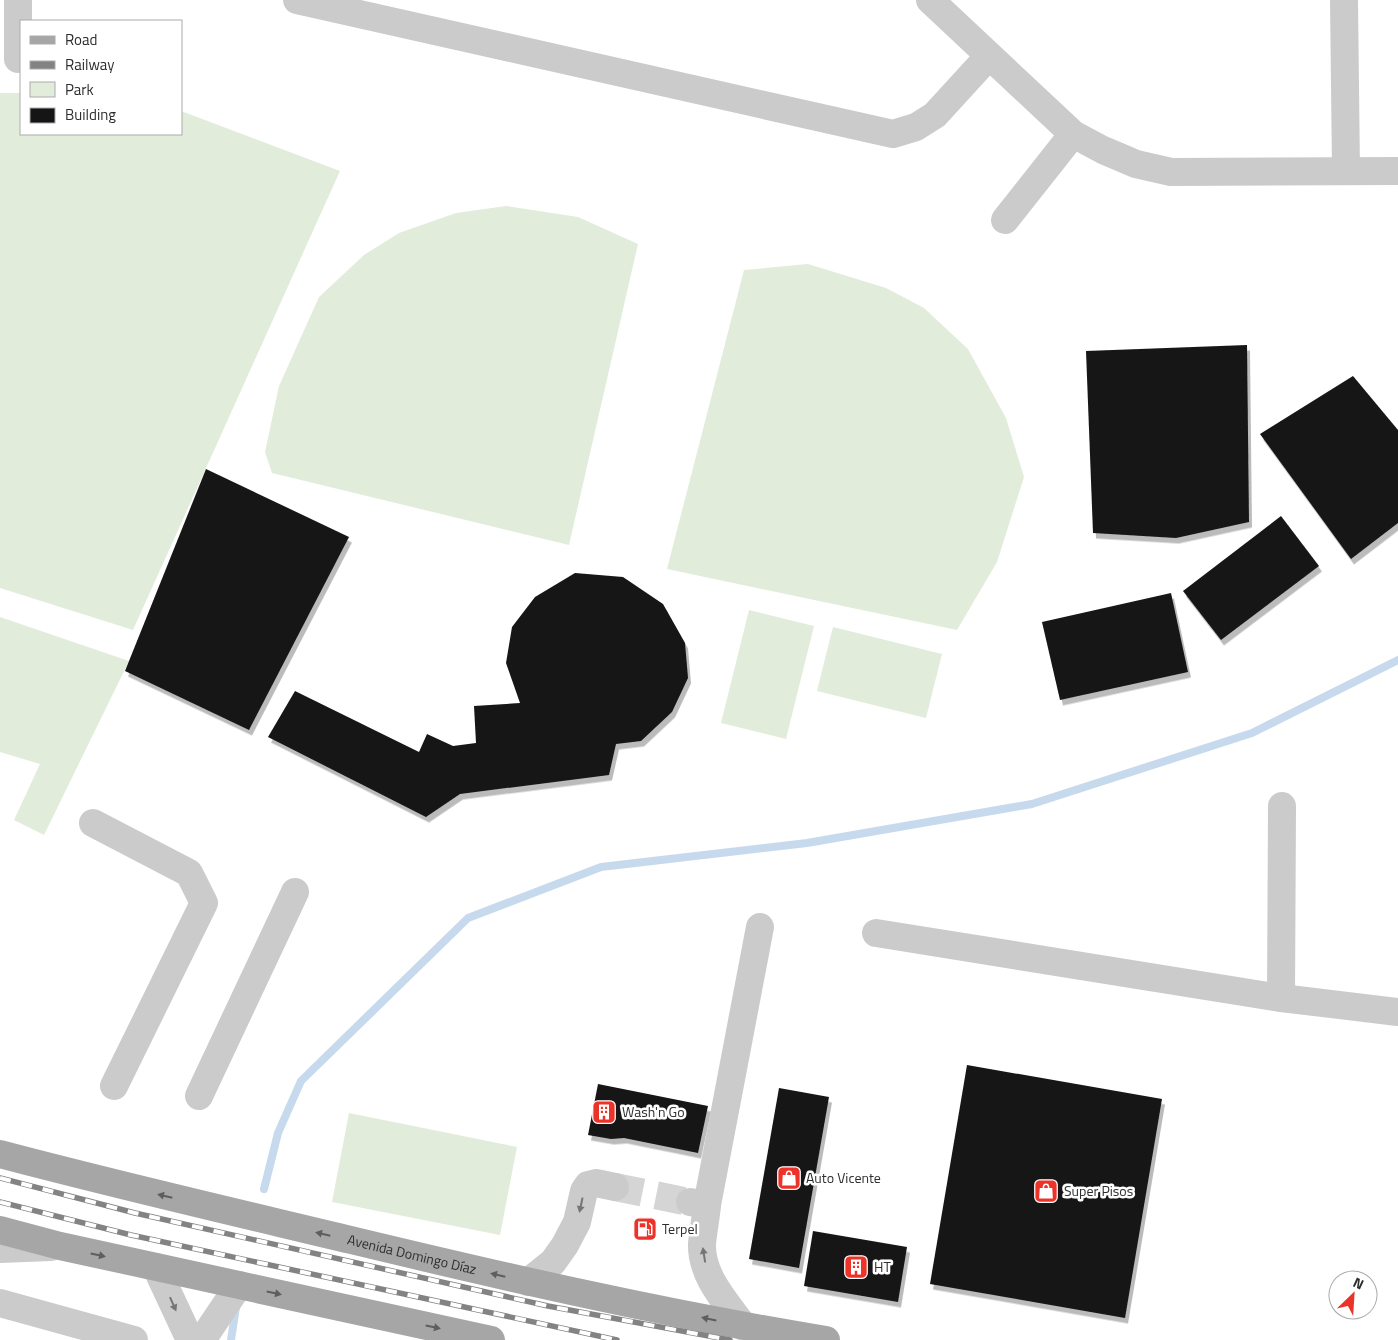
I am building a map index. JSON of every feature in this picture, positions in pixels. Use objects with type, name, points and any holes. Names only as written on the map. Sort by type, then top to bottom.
[{"type":"main road","name":"Avenida Domingo Díaz","points":[[0,1154],[112,1183],[528,1282],[744,1327],[826,1340]]},
{"type":"main road","points":[[0,1230],[156,1268],[491,1340]]},
{"type":"street","points":[[18,0],[18,59]]},
{"type":"street","points":[[297,0],[893,134],[916,127],[935,115],[989,56]]},
{"type":"street","points":[[930,0],[1073,134],[1103,150],[1136,164],[1171,172],[1398,171]]},
{"type":"street","points":[[1344,0],[1346,172]]},
{"type":"street","points":[[1006,220],[1073,134]]},
{"type":"street","points":[[1281,998],[1282,806]]},
{"type":"street","points":[[93,823],[190,873],[204,903],[114,1086]]},
{"type":"street","points":[[199,1096],[295,892]]},
{"type":"street","points":[[744,1327],[715,1287],[706,1267],[698,1204],[760,927]]},
{"type":"street","points":[[876,933],[1281,998],[1398,1012]]},
{"type":"street","points":[[528,1282],[553,1262],[565,1245],[577,1222],[584,1191],[588,1185],[596,1183],[615,1187]]},
{"type":"street","points":[[0,1249],[60,1246]]},
{"type":"street","points":[[156,1268],[190,1340]]},
{"type":"street","points":[[202,1340],[238,1285]]},
{"type":"street","points":[[0,1303],[134,1340]]},
{"type":"green space","points":[[0,93],[20,93],[20,135],[182,135],[182,111],[340,171],[133,630],[0,588]]},
{"type":"green space","points":[[506,206],[578,217],[638,244],[569,545],[272,473],[265,452],[279,386],[319,297],[364,255],[399,233],[456,213]]},
{"type":"green space","points":[[808,264],[886,288],[924,308],[968,349],[1006,418],[1024,477],[997,562],[957,630],[667,569],[744,270]]},
{"type":"green space","points":[[749,610],[814,626],[786,739],[721,723]]},
{"type":"green space","points":[[0,617],[129,661],[44,835],[14,820],[40,764],[0,752]]},
{"type":"green space","points":[[833,627],[942,654],[926,718],[817,691]]},
{"type":"green space","points":[[349,1113],[517,1147],[500,1235],[332,1202]]},
{"type":"building","points":[[1247,345],[1249,522],[1176,538],[1093,533],[1086,351]]},
{"type":"building","points":[[1353,376],[1398,430],[1398,523],[1351,559],[1260,434]]},
{"type":"building","points":[[206,469],[349,537],[249,730],[125,671]]},
{"type":"building","points":[[1281,516],[1319,566],[1221,640],[1183,591]]},
{"type":"building","points":[[575,573],[623,577],[663,604],[685,643],[688,678],[672,712],[641,741],[616,744],[609,775],[460,794],[426,817],[268,737],[295,691],[419,752],[427,734],[453,746],[476,743],[474,706],[520,703],[506,663],[512,627],[535,597]]},
{"type":"building","points":[[1171,593],[1188,672],[1060,700],[1042,622]]},
{"type":"building","name":"Super Pisos","points":[[967,1065],[1162,1099],[1125,1318],[930,1284]]},
{"type":"building","points":[[598,1084],[708,1106],[698,1153],[624,1138],[611,1139],[588,1135]]},
{"type":"building","name":"Auto Vicente","points":[[779,1088],[829,1097],[799,1268],[749,1259]]},
{"type":"building","name":"HT","points":[[813,1231],[907,1247],[898,1302],[804,1286]]},
{"type":"waterway","points":[[264,1189],[278,1133],[301,1081],[468,918],[601,867],[807,843],[1032,804],[1252,733],[1398,660]]},
{"type":"waterway","points":[[231,1340],[236,1307]]},
{"type":"tunnel","points":[[615,1187],[689,1202]]},
{"type":"railway","points":[[0,1178],[135,1213],[548,1306],[730,1340]]},
{"type":"railway","points":[[0,1202],[131,1235],[617,1340]]},
{"type":"place","name":"Wash'n Go","points":[[604,1112]]},
{"type":"place","name":"Auto Vicente","points":[[789,1178]]},
{"type":"place","name":"Super Pisos","points":[[1046,1191]]},
{"type":"place","name":"Terpel","points":[[645,1229]]},
{"type":"place","name":"HT","points":[[856,1267]]}]
